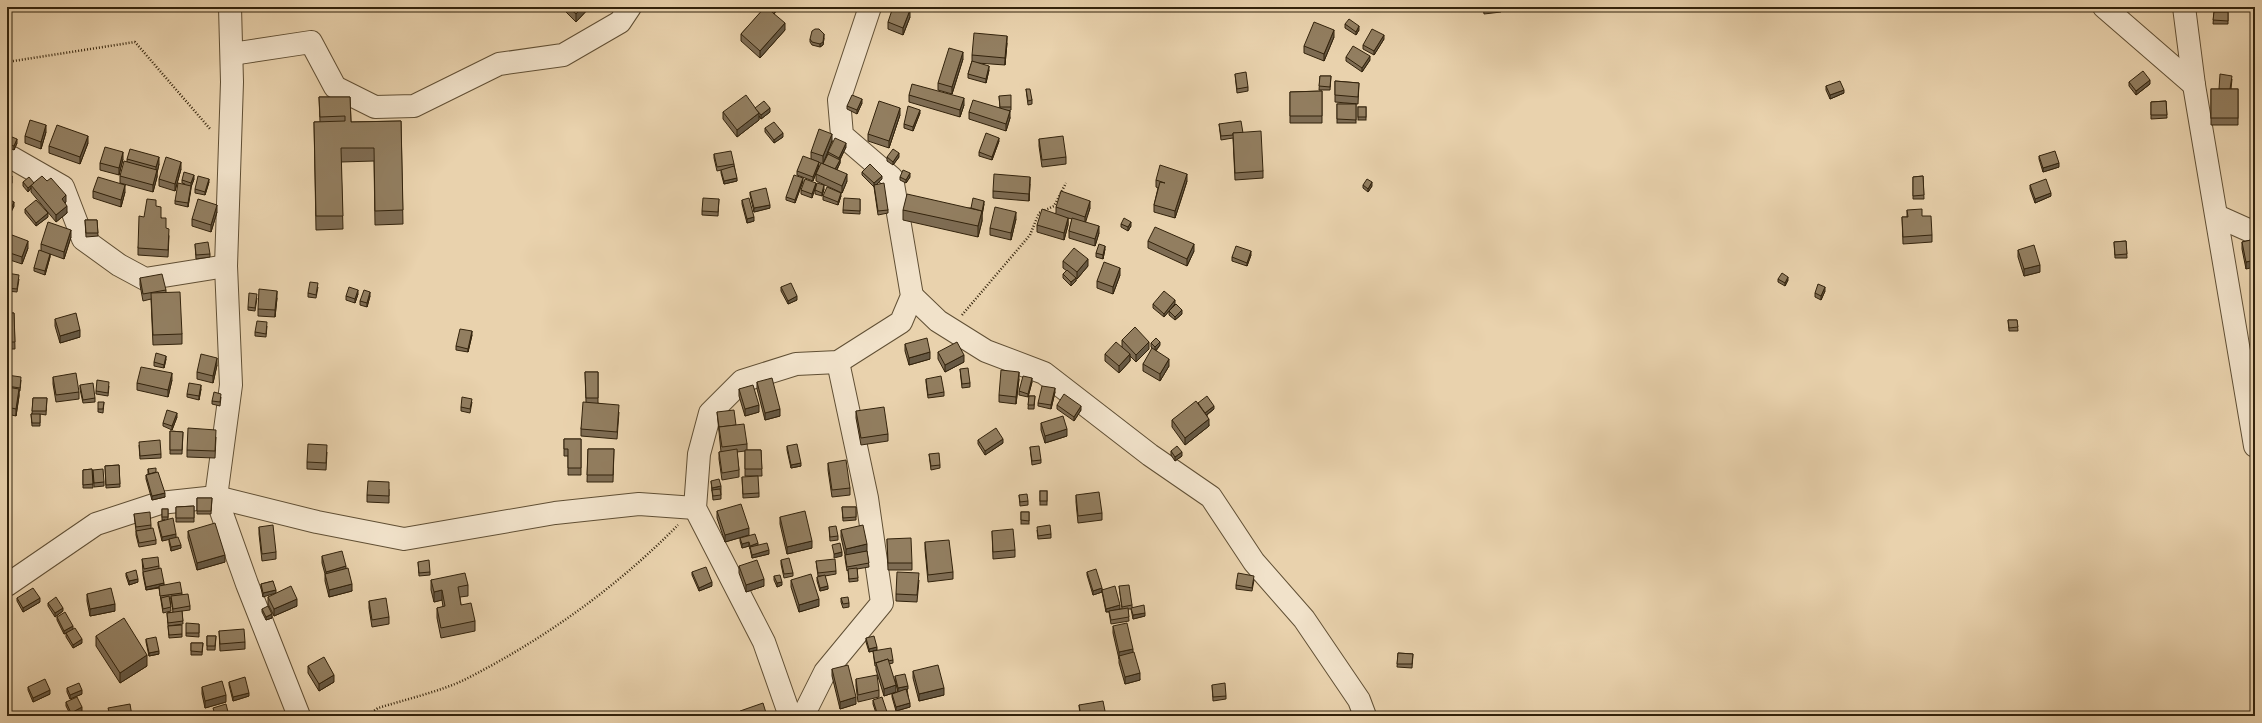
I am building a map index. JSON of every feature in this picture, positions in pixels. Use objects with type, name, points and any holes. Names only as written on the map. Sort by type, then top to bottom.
[{"type":"street","points":[[230,7],[232,54],[226,266],[231,385],[216,497],[247,584],[299,716]]},
{"type":"street","points":[[232,54],[311,42],[335,87],[375,107],[414,106],[499,64],[563,55],[620,22],[630,7]]},
{"type":"street","points":[[790,716],[764,642],[695,508],[699,454],[710,413],[742,381],[796,364],[838,362],[901,322],[912,296],[892,178],[842,136],[839,100],[870,7]]},
{"type":"street","points":[[2104,7],[2194,85]]},
{"type":"street","points":[[2184,7],[2194,85],[2255,446]]},
{"type":"street","points":[[7,155],[62,186],[83,239],[119,265],[145,279],[226,266]]},
{"type":"street","points":[[2217,216],[2255,233]]},
{"type":"street","points":[[912,296],[938,321],[986,351],[1044,372],[1150,455],[1211,498],[1254,562],[1304,620],[1359,700],[1365,716]]},
{"type":"street","points":[[803,716],[825,672],[882,603],[867,498],[838,362]]},
{"type":"street","points":[[7,584],[96,524],[160,503],[216,497],[317,522],[404,539],[555,513],[639,504],[695,508]]},
{"type":"path","points":[[7,62],[135,42],[204,123],[230,149]]},
{"type":"path","points":[[951,329],[1030,235],[1039,214],[1054,206],[1066,183]]},
{"type":"path","points":[[366,716],[378,708],[463,680],[532,640],[597,598],[644,560],[695,508]]},
{"type":"building","points":[[568,7],[583,7],[576,14]]},
{"type":"building","points":[[765,7],[785,23],[760,51],[741,34]]},
{"type":"building","points":[[893,7],[903,7],[910,10],[903,28],[888,22]]},
{"type":"building","points":[[2214,12],[2228,12],[2228,21],[2213,20]]},
{"type":"building","points":[[1349,19],[1359,26],[1356,32],[1345,24]]},
{"type":"building","points":[[1314,22],[1334,30],[1324,54],[1304,46]]},
{"type":"building","points":[[819,29],[824,34],[823,42],[820,44],[812,42],[810,39],[812,31]]},
{"type":"building","points":[[1372,29],[1384,35],[1374,51],[1363,45]]},
{"type":"building","points":[[974,33],[1007,36],[1005,58],[972,55]]},
{"type":"building","points":[[1353,46],[1370,56],[1362,68],[1346,57]]},
{"type":"building","points":[[949,48],[963,52],[952,87],[938,83]]},
{"type":"building","points":[[972,61],[989,66],[986,79],[968,74]]},
{"type":"building","points":[[2143,71],[2150,80],[2136,91],[2129,82]]},
{"type":"building","points":[[1246,72],[1248,87],[1237,89],[1235,74]]},
{"type":"building","points":[[2220,74],[2232,76],[2230,89],[2219,89]]},
{"type":"building","points":[[1320,76],[1331,76],[1330,87],[1319,86]]},
{"type":"building","points":[[1335,81],[1359,83],[1358,97],[1335,95]]},
{"type":"building","points":[[1840,81],[1844,90],[1830,95],[1826,86]]},
{"type":"building","points":[[912,84],[964,98],[960,110],[909,95]]},
{"type":"building","points":[[1026,89],[1030,89],[1032,100],[1028,101]]},
{"type":"building","points":[[2211,89],[2238,89],[2238,118],[2211,118]]},
{"type":"building","points":[[1322,91],[1322,116],[1290,116],[1290,92]]},
{"type":"building","points":[[746,95],[759,113],[737,130],[723,112]]},
{"type":"building","points":[[852,95],[862,99],[857,110],[847,106]]},
{"type":"building","points":[[1011,95],[1011,107],[1000,107],[999,96]]},
{"type":"building","points":[[319,97],[350,97],[351,122],[401,121],[403,210],[375,211],[374,148],[341,148],[343,216],[316,216],[314,122],[345,121],[345,116],[320,117]]},
{"type":"building","points":[[973,100],[1010,111],[1006,124],[969,112]]},
{"type":"building","points":[[764,101],[770,108],[761,115],[755,108]]},
{"type":"building","points":[[879,101],[900,108],[889,141],[868,134]]},
{"type":"building","points":[[2166,101],[2167,115],[2151,115],[2151,102]]},
{"type":"building","points":[[1337,104],[1356,104],[1356,120],[1337,119]]},
{"type":"building","points":[[908,106],[920,110],[913,127],[904,124]]},
{"type":"building","points":[[1358,107],[1366,107],[1366,117],[1358,117]]},
{"type":"building","points":[[30,120],[46,125],[41,142],[25,136]]},
{"type":"building","points":[[1241,121],[1243,133],[1233,133],[1233,135],[1221,136],[1219,124]]},
{"type":"building","points":[[774,122],[783,133],[774,140],[765,128]]},
{"type":"building","points":[[57,125],[88,136],[80,157],[49,146]]},
{"type":"building","points":[[819,129],[832,134],[823,156],[811,152]]},
{"type":"building","points":[[1261,131],[1263,171],[1235,173],[1233,133]]},
{"type":"building","points":[[986,133],[999,138],[992,157],[979,152]]},
{"type":"building","points":[[7,135],[17,139],[14,146],[7,144]]},
{"type":"building","points":[[1063,136],[1066,157],[1042,160],[1039,139]]},
{"type":"building","points":[[835,138],[846,143],[839,158],[828,152]]},
{"type":"building","points":[[105,147],[123,152],[119,168],[100,163]]},
{"type":"building","points":[[130,149],[159,157],[156,167],[127,159]]},
{"type":"building","points":[[893,149],[899,153],[893,162],[887,157]]},
{"type":"building","points":[[731,151],[734,164],[717,167],[714,154]]},
{"type":"building","points":[[2055,151],[2059,163],[2043,168],[2039,156]]},
{"type":"building","points":[[828,154],[840,160],[835,169],[823,164]]},
{"type":"building","points":[[803,156],[819,162],[813,177],[797,171]]},
{"type":"building","points":[[166,157],[181,162],[175,184],[159,179]]},
{"type":"building","points":[[124,161],[157,170],[153,185],[120,176]]},
{"type":"building","points":[[821,163],[847,174],[842,186],[816,174]]},
{"type":"building","points":[[870,164],[882,176],[874,183],[862,172]]},
{"type":"building","points":[[1160,165],[1187,174],[1175,211],[1154,205],[1160,182],[1165,183],[1156,180]]},
{"type":"building","points":[[734,166],[737,178],[724,181],[721,170]]},
{"type":"building","points":[[903,170],[910,173],[906,180],[900,177]]},
{"type":"building","points":[[184,172],[194,175],[191,183],[182,180]]},
{"type":"building","points":[[7,173],[12,176],[7,183]]},
{"type":"building","points":[[994,174],[1030,177],[1029,194],[993,191]]},
{"type":"building","points":[[794,175],[803,178],[795,200],[786,197]]},
{"type":"building","points":[[42,176],[47,181],[51,178],[66,195],[62,199],[67,206],[56,215],[31,185]]},
{"type":"building","points":[[198,176],[209,179],[205,192],[195,189]]},
{"type":"building","points":[[1923,176],[1924,195],[1913,196],[1913,177]]},
{"type":"building","points":[[29,177],[34,183],[28,188],[23,182]]},
{"type":"building","points":[[98,177],[125,185],[121,200],[93,191]]},
{"type":"building","points":[[805,179],[816,183],[812,194],[801,190]]},
{"type":"building","points":[[1367,179],[1372,182],[1368,189],[1363,185]]},
{"type":"building","points":[[2046,179],[2051,193],[2035,199],[2030,185]]},
{"type":"building","points":[[178,183],[191,186],[188,203],[175,201]]},
{"type":"building","points":[[817,183],[824,185],[822,193],[815,190]]},
{"type":"building","points":[[884,183],[888,210],[878,211],[874,185]]},
{"type":"building","points":[[827,187],[841,193],[838,202],[823,196]]},
{"type":"building","points":[[766,188],[770,205],[754,208],[750,192]]},
{"type":"building","points":[[1061,191],[1090,201],[1085,217],[1056,207]]},
{"type":"building","points":[[907,194],[982,211],[978,226],[903,210]]},
{"type":"building","points":[[7,198],[14,202],[10,211],[7,209]]},
{"type":"building","points":[[703,198],[719,199],[718,212],[702,211]]},
{"type":"building","points":[[749,198],[754,217],[747,219],[742,200]]},
{"type":"building","points":[[844,198],[860,199],[860,211],[843,210]]},
{"type":"building","points":[[973,198],[984,201],[982,212],[971,208]]},
{"type":"building","points":[[147,199],[156,200],[156,206],[161,207],[161,218],[166,218],[166,228],[169,229],[168,250],[138,248],[139,216],[144,217]]},
{"type":"building","points":[[198,199],[217,205],[211,225],[192,219]]},
{"type":"building","points":[[36,200],[48,213],[36,223],[25,209]]},
{"type":"building","points":[[995,207],[1016,212],[1011,233],[990,228]]},
{"type":"building","points":[[1042,209],[1068,218],[1064,233],[1037,225]]},
{"type":"building","points":[[1922,209],[1922,216],[1931,216],[1932,235],[1903,237],[1902,217],[1908,217],[1907,210]]},
{"type":"building","points":[[7,213],[10,214],[7,220]]},
{"type":"building","points":[[1072,218],[1099,226],[1095,239],[1069,231]]},
{"type":"building","points":[[1124,218],[1131,222],[1128,227],[1121,224]]},
{"type":"building","points":[[85,220],[97,220],[98,233],[86,233]]},
{"type":"building","points":[[48,222],[71,230],[64,252],[41,244]]},
{"type":"building","points":[[1155,227],[1194,244],[1187,259],[1148,241]]},
{"type":"building","points":[[12,235],[28,241],[22,257],[7,252],[7,247]]},
{"type":"building","points":[[2255,239],[2255,260],[2246,262],[2242,242]]},
{"type":"building","points":[[2126,241],[2127,254],[2115,255],[2114,242]]},
{"type":"building","points":[[208,242],[210,254],[196,255],[195,244]]},
{"type":"building","points":[[1099,244],[1105,246],[1103,255],[1096,253]]},
{"type":"building","points":[[2034,245],[2040,265],[2024,269],[2018,250]]},
{"type":"building","points":[[1236,246],[1251,251],[1247,263],[1232,257]]},
{"type":"building","points":[[1074,248],[1088,259],[1077,272],[1063,261]]},
{"type":"building","points":[[39,250],[50,254],[45,271],[34,268]]},
{"type":"building","points":[[1104,262],[1120,268],[1113,287],[1097,281]]},
{"type":"building","points":[[1067,270],[1076,278],[1071,282],[1063,274]]},
{"type":"building","points":[[7,273],[19,275],[17,289],[7,288]]},
{"type":"building","points":[[1782,273],[1788,277],[1785,283],[1778,279]]},
{"type":"building","points":[[162,274],[166,290],[143,294],[140,278]]},
{"type":"building","points":[[310,282],[318,283],[316,295],[308,293]]},
{"type":"building","points":[[791,283],[797,296],[788,301],[781,287]]},
{"type":"building","points":[[1818,284],[1825,287],[1821,296],[1815,293]]},
{"type":"building","points":[[349,287],[358,290],[355,299],[346,296]]},
{"type":"building","points":[[259,289],[277,291],[275,310],[258,309]]},
{"type":"building","points":[[364,290],[370,292],[367,303],[360,301]]},
{"type":"building","points":[[1164,291],[1175,300],[1164,314],[1153,304]]},
{"type":"building","points":[[180,292],[182,334],[153,335],[151,293]]},
{"type":"building","points":[[249,293],[257,294],[255,308],[248,307]]},
{"type":"building","points":[[1176,304],[1182,310],[1175,317],[1169,311]]},
{"type":"building","points":[[7,313],[14,313],[15,342],[7,342]]},
{"type":"building","points":[[76,313],[80,330],[60,336],[55,319]]},
{"type":"building","points":[[2008,320],[2017,320],[2018,327],[2009,328]]},
{"type":"building","points":[[257,321],[267,322],[266,334],[255,332]]},
{"type":"building","points":[[1135,327],[1149,342],[1136,355],[1122,340]]},
{"type":"building","points":[[460,329],[472,331],[468,349],[456,346]]},
{"type":"building","points":[[927,338],[930,352],[909,358],[905,344]]},
{"type":"building","points":[[1156,338],[1160,342],[1155,347],[1151,343]]},
{"type":"building","points":[[957,342],[964,355],[945,365],[938,352]]},
{"type":"building","points":[[1116,342],[1130,354],[1119,366],[1105,354]]},
{"type":"building","points":[[1152,348],[1169,359],[1160,374],[1143,364]]},
{"type":"building","points":[[156,353],[166,356],[164,365],[154,362]]},
{"type":"building","points":[[201,354],[217,358],[213,376],[197,372]]},
{"type":"building","points":[[141,367],[172,373],[168,390],[137,383]]},
{"type":"building","points":[[968,368],[970,383],[962,384],[960,369]]},
{"type":"building","points":[[1001,370],[1019,372],[1016,397],[999,395]]},
{"type":"building","points":[[585,372],[598,372],[598,398],[586,398]]},
{"type":"building","points":[[76,373],[79,392],[56,395],[53,377]]},
{"type":"building","points":[[7,375],[21,377],[20,388],[7,386]]},
{"type":"building","points":[[941,376],[944,392],[928,395],[926,379]]},
{"type":"building","points":[[1023,376],[1032,378],[1028,394],[1019,391]]},
{"type":"building","points":[[772,378],[780,409],[765,413],[757,382]]},
{"type":"building","points":[[97,380],[109,382],[108,393],[96,391]]},
{"type":"building","points":[[93,383],[95,398],[83,400],[80,385]]},
{"type":"building","points":[[189,383],[201,385],[199,396],[187,394]]},
{"type":"building","points":[[753,385],[759,405],[745,409],[739,389]]},
{"type":"building","points":[[1042,386],[1055,388],[1051,405],[1038,403]]},
{"type":"building","points":[[7,387],[19,389],[16,409],[7,407]]},
{"type":"building","points":[[214,392],[221,394],[220,402],[212,401]]},
{"type":"building","points":[[1064,394],[1081,406],[1074,417],[1057,405]]},
{"type":"building","points":[[1029,396],[1035,396],[1034,405],[1028,405]]},
{"type":"building","points":[[1207,396],[1214,406],[1205,413],[1198,403]]},
{"type":"building","points":[[462,397],[472,399],[470,409],[461,407]]},
{"type":"building","points":[[33,398],[47,398],[46,411],[32,411]]},
{"type":"building","points":[[1196,401],[1209,419],[1185,438],[1172,420]]},
{"type":"building","points":[[98,402],[104,402],[103,409],[98,409]]},
{"type":"building","points":[[583,402],[619,405],[617,432],[581,429]]},
{"type":"building","points":[[884,407],[888,434],[861,438],[856,411]]},
{"type":"building","points":[[167,410],[177,413],[172,426],[163,423]]},
{"type":"building","points":[[734,410],[736,425],[719,427],[717,412]]},
{"type":"building","points":[[31,414],[40,414],[40,423],[32,423]]},
{"type":"building","points":[[1063,416],[1067,429],[1045,436],[1041,423]]},
{"type":"building","points":[[744,424],[747,444],[722,447],[719,427]]},
{"type":"building","points":[[188,428],[216,430],[215,451],[187,450]]},
{"type":"building","points":[[996,428],[1003,439],[985,451],[978,440]]},
{"type":"building","points":[[170,431],[183,432],[182,450],[170,450]]},
{"type":"building","points":[[564,439],[581,439],[581,468],[568,468],[568,449],[564,449]]},
{"type":"building","points":[[160,440],[161,454],[140,456],[139,442]]},
{"type":"building","points":[[308,444],[327,445],[326,463],[307,462]]},
{"type":"building","points":[[797,444],[801,463],[791,465],[787,446]]},
{"type":"building","points":[[1039,446],[1041,460],[1032,461],[1030,447]]},
{"type":"building","points":[[1177,446],[1182,452],[1175,457],[1171,451]]},
{"type":"building","points":[[588,449],[614,449],[613,475],[587,475]]},
{"type":"building","points":[[737,449],[739,470],[722,473],[719,452]]},
{"type":"building","points":[[745,450],[761,450],[762,469],[745,469]]},
{"type":"building","points":[[939,453],[940,465],[931,466],[929,454]]},
{"type":"building","points":[[846,460],[850,488],[832,490],[828,463]]},
{"type":"building","points":[[119,465],[120,484],[106,485],[105,466]]},
{"type":"building","points":[[156,468],[156,472],[149,474],[148,469]]},
{"type":"building","points":[[92,469],[93,484],[83,485],[83,470]]},
{"type":"building","points":[[103,469],[104,482],[94,483],[93,470]]},
{"type":"building","points":[[158,472],[165,493],[152,496],[146,475]]},
{"type":"building","points":[[758,476],[759,493],[743,494],[742,477]]},
{"type":"building","points":[[719,479],[721,486],[712,488],[711,481]]},
{"type":"building","points":[[368,481],[389,482],[389,496],[367,495]]},
{"type":"building","points":[[720,489],[721,495],[713,496],[712,490]]},
{"type":"building","points":[[1040,491],[1047,491],[1047,501],[1040,501]]},
{"type":"building","points":[[1099,492],[1102,513],[1078,516],[1076,495]]},
{"type":"building","points":[[1027,494],[1028,501],[1020,502],[1019,495]]},
{"type":"building","points":[[197,498],[212,498],[211,511],[197,511]]},
{"type":"building","points":[[741,504],[749,528],[725,535],[717,511]]},
{"type":"building","points":[[194,506],[194,518],[176,518],[176,507]]},
{"type":"building","points":[[842,507],[856,507],[856,517],[843,518]]},
{"type":"building","points":[[162,509],[168,509],[168,517],[162,517]]},
{"type":"building","points":[[805,511],[812,541],[787,547],[780,517]]},
{"type":"building","points":[[150,512],[151,525],[136,527],[134,514]]},
{"type":"building","points":[[1021,512],[1029,512],[1029,521],[1021,520]]},
{"type":"building","points":[[173,518],[176,534],[162,537],[158,522]]},
{"type":"building","points":[[215,523],[225,555],[197,563],[188,531]]},
{"type":"building","points":[[273,525],[276,552],[262,554],[259,527]]},
{"type":"building","points":[[863,525],[867,544],[846,549],[841,530]]},
{"type":"building","points":[[1050,525],[1051,534],[1038,536],[1037,527]]},
{"type":"building","points":[[836,526],[838,536],[830,537],[829,527]]},
{"type":"building","points":[[153,528],[156,540],[139,543],[136,531]]},
{"type":"building","points":[[1013,529],[1015,550],[993,552],[992,531]]},
{"type":"building","points":[[755,534],[758,543],[750,546],[749,542],[742,544],[740,538]]},
{"type":"building","points":[[178,537],[181,545],[171,547],[169,539]]},
{"type":"building","points":[[911,538],[912,563],[888,563],[887,539]]},
{"type":"building","points":[[949,540],[953,572],[928,575],[925,542]]},
{"type":"building","points":[[767,543],[769,550],[752,555],[750,547]]},
{"type":"building","points":[[840,543],[842,552],[834,554],[832,545]]},
{"type":"building","points":[[342,551],[346,566],[326,572],[322,556]]},
{"type":"building","points":[[867,551],[869,563],[847,567],[845,555]]},
{"type":"building","points":[[158,557],[159,566],[144,569],[142,559]]},
{"type":"building","points":[[789,558],[793,573],[784,574],[781,560]]},
{"type":"building","points":[[835,559],[836,571],[818,573],[816,561]]},
{"type":"building","points":[[429,560],[430,572],[419,573],[418,562]]},
{"type":"building","points":[[757,560],[764,579],[746,585],[739,566]]},
{"type":"building","points":[[706,567],[712,582],[699,588],[692,572]]},
{"type":"building","points":[[161,568],[164,583],[146,587],[143,572]]},
{"type":"building","points":[[348,568],[352,584],[329,590],[325,574]]},
{"type":"building","points":[[857,568],[858,578],[849,579],[848,569]]},
{"type":"building","points":[[1096,569],[1102,588],[1093,591],[1087,572]]},
{"type":"building","points":[[136,570],[138,579],[129,581],[126,573]]},
{"type":"building","points":[[897,572],[919,573],[917,595],[896,594]]},
{"type":"building","points":[[465,573],[468,585],[458,587],[461,605],[471,603],[475,621],[441,628],[437,608],[445,606],[442,590],[434,592],[431,580]]},
{"type":"building","points":[[1238,573],[1254,576],[1252,588],[1236,585]]},
{"type":"building","points":[[811,574],[819,599],[799,605],[791,580]]},
{"type":"building","points":[[780,575],[782,582],[777,583],[774,576]]},
{"type":"building","points":[[825,575],[828,586],[820,588],[817,577]]},
{"type":"building","points":[[273,581],[276,590],[263,593],[261,584]]},
{"type":"building","points":[[180,582],[182,593],[160,596],[159,586]]},
{"type":"building","points":[[1129,585],[1132,605],[1122,607],[1119,586]]},
{"type":"building","points":[[291,586],[297,599],[274,609],[268,597]]},
{"type":"building","points":[[1115,586],[1120,605],[1106,609],[1102,590]]},
{"type":"building","points":[[33,588],[40,598],[23,608],[17,598]]},
{"type":"building","points":[[111,588],[115,604],[90,609],[87,594]]},
{"type":"building","points":[[188,594],[190,606],[173,609],[171,596]]},
{"type":"building","points":[[169,596],[171,607],[163,609],[161,598]]},
{"type":"building","points":[[56,597],[63,608],[55,613],[48,603]]},
{"type":"building","points":[[848,597],[849,603],[843,604],[841,598]]},
{"type":"building","points":[[386,598],[389,617],[372,620],[369,601]]},
{"type":"building","points":[[1144,605],[1145,613],[1133,615],[1131,608]]},
{"type":"building","points":[[268,606],[272,614],[266,617],[262,609]]},
{"type":"building","points":[[1128,608],[1129,617],[1111,620],[1109,611]]},
{"type":"building","points":[[182,611],[183,621],[168,623],[167,613]]},
{"type":"building","points":[[65,612],[73,626],[64,631],[57,617]]},
{"type":"building","points":[[124,618],[147,655],[120,673],[96,636]]},
{"type":"building","points":[[186,623],[199,624],[199,633],[186,633]]},
{"type":"building","points":[[1127,623],[1133,649],[1119,652],[1113,626]]},
{"type":"building","points":[[182,625],[182,634],[169,635],[168,626]]},
{"type":"building","points":[[75,628],[82,639],[73,645],[66,633]]},
{"type":"building","points":[[244,629],[245,642],[220,644],[219,631]]},
{"type":"building","points":[[207,636],[216,636],[215,646],[207,646]]},
{"type":"building","points":[[874,636],[877,647],[869,649],[866,638]]},
{"type":"building","points":[[156,637],[159,651],[149,653],[146,639]]},
{"type":"building","points":[[191,643],[203,643],[202,652],[191,651]]},
{"type":"building","points":[[891,648],[893,660],[888,661],[888,659],[875,663],[873,651]]},
{"type":"building","points":[[1134,652],[1140,673],[1125,677],[1119,656]]},
{"type":"building","points":[[1398,653],[1413,654],[1412,664],[1397,664]]},
{"type":"building","points":[[324,657],[334,675],[319,684],[308,666]]},
{"type":"building","points":[[888,659],[896,685],[884,689],[876,663]]},
{"type":"building","points":[[848,665],[856,697],[840,702],[832,669]]},
{"type":"building","points":[[938,665],[944,688],[919,694],[913,671]]},
{"type":"building","points":[[905,674],[908,686],[898,688],[895,676]]},
{"type":"building","points":[[877,675],[879,690],[858,695],[856,679]]},
{"type":"building","points":[[245,677],[249,693],[233,697],[229,682]]},
{"type":"building","points":[[45,679],[50,690],[33,698],[28,687]]},
{"type":"building","points":[[222,681],[226,695],[205,701],[202,687]]},
{"type":"building","points":[[79,683],[82,690],[70,695],[67,688]]},
{"type":"building","points":[[1225,683],[1226,696],[1213,697],[1212,685]]},
{"type":"building","points":[[906,689],[910,703],[896,707],[892,694]]},
{"type":"building","points":[[77,697],[82,707],[71,713],[66,702]]},
{"type":"building","points":[[882,697],[888,715],[878,716],[873,700]]},
{"type":"building","points":[[1103,701],[1106,716],[1081,716],[1079,705]]},
{"type":"building","points":[[763,703],[767,716],[741,716],[740,711]]},
{"type":"building","points":[[130,704],[132,716],[110,716],[108,708]]},
{"type":"building","points":[[226,704],[228,712],[215,715],[213,708]]},
{"type":"building","points":[[239,713],[240,716],[230,716]]},
{"type":"building","points":[[550,713],[551,716],[541,716]]}]
